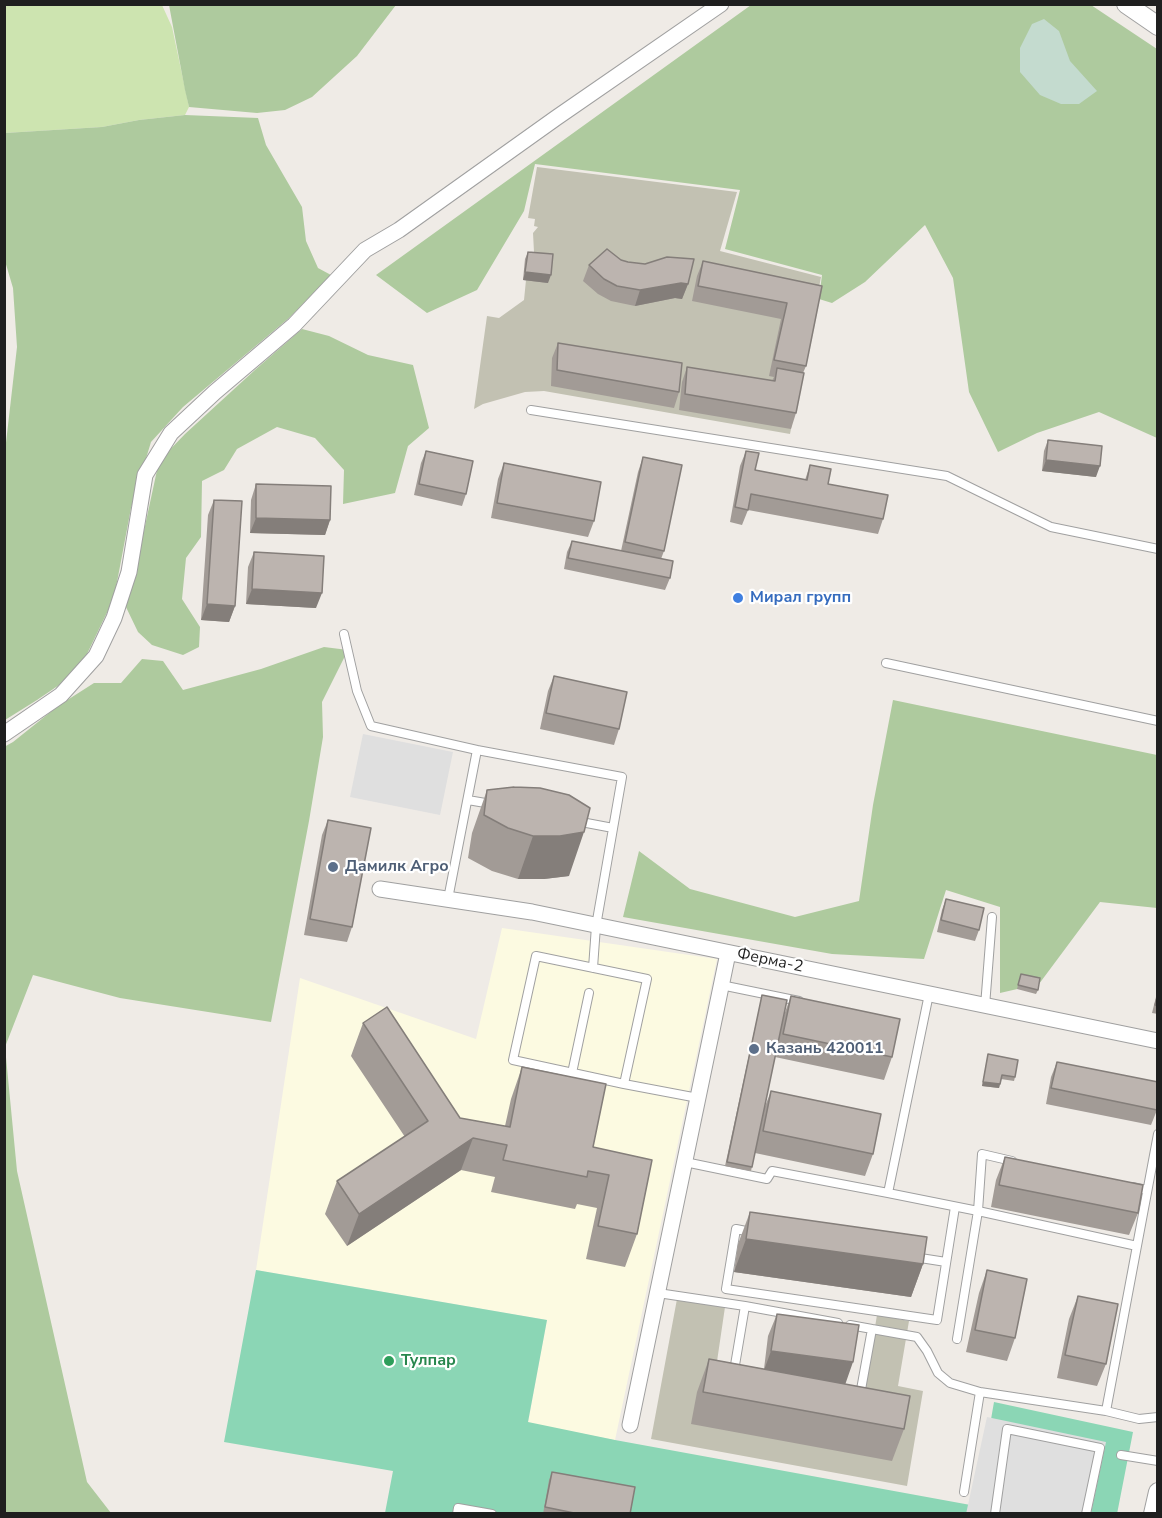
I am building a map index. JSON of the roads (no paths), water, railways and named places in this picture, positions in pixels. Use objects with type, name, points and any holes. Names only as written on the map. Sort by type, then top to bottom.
[{"type":"street","points":[[4,734],[61,695],[96,656],[114,618],[129,572],[145,475],[171,433],[294,325],[366,250],[399,230],[721,4]]},
{"type":"street","points":[[1130,7],[1158,7]]},
{"type":"street","points":[[1130,7],[1158,26]]},
{"type":"street","name":"Ферма-2","points":[[380,889],[532,912],[1158,1041]]},
{"type":"street","points":[[630,1425],[728,953]]},
{"type":"street","points":[[1153,1514],[1158,1492]]},
{"type":"lane","points":[[531,410],[947,476],[1050,527],[1158,549]]},
{"type":"lane","points":[[344,634],[357,691],[371,726],[477,750],[622,777],[596,926],[593,968]]},
{"type":"lane","points":[[886,663],[1158,721]]},
{"type":"lane","points":[[448,899],[477,750]]},
{"type":"lane","points":[[468,800],[501,806]]},
{"type":"lane","points":[[568,819],[613,828]]},
{"type":"lane","points":[[985,1006],[992,917]]},
{"type":"lane","points":[[624,1084],[647,979],[536,956],[513,1060],[624,1084],[698,1098]]},
{"type":"lane","points":[[721,986],[812,1004]]},
{"type":"lane","points":[[572,1073],[589,993]]},
{"type":"lane","points":[[888,1193],[929,994]]},
{"type":"lane","points":[[1106,1411],[1158,1134]]},
{"type":"lane","points":[[957,1339],[978,1212],[982,1154],[1015,1162]]},
{"type":"lane","points":[[685,1162],[768,1179],[772,1171],[1137,1245]]},
{"type":"lane","points":[[1125,1185],[1147,1190]]},
{"type":"lane","points":[[759,1233],[736,1230],[726,1289],[937,1320],[956,1207]]},
{"type":"lane","points":[[911,1257],[946,1262]]},
{"type":"lane","points":[[658,1293],[746,1306],[917,1337],[938,1373],[950,1383],[980,1392],[1106,1411],[1139,1419],[1158,1417]]},
{"type":"lane","points":[[745,1374],[734,1371],[746,1306]]},
{"type":"lane","points":[[849,1393],[860,1395],[872,1329]]},
{"type":"lane","points":[[964,1492],[980,1392]]},
{"type":"lane","points":[[995,1514],[1008,1429],[1100,1448],[1086,1514]]},
{"type":"lane","points":[[1120,1455],[1158,1461]]},
{"type":"lane","points":[[457,1514],[458,1508],[492,1514]]},
{"type":"place","name":"Мирал групп","points":[[738,598]]},
{"type":"place","name":"Дамилк Агро","points":[[333,867]]},
{"type":"place","name":"Казань 420011","points":[[754,1049]]},
{"type":"place","name":"Тулпар","points":[[389,1361]]}]
